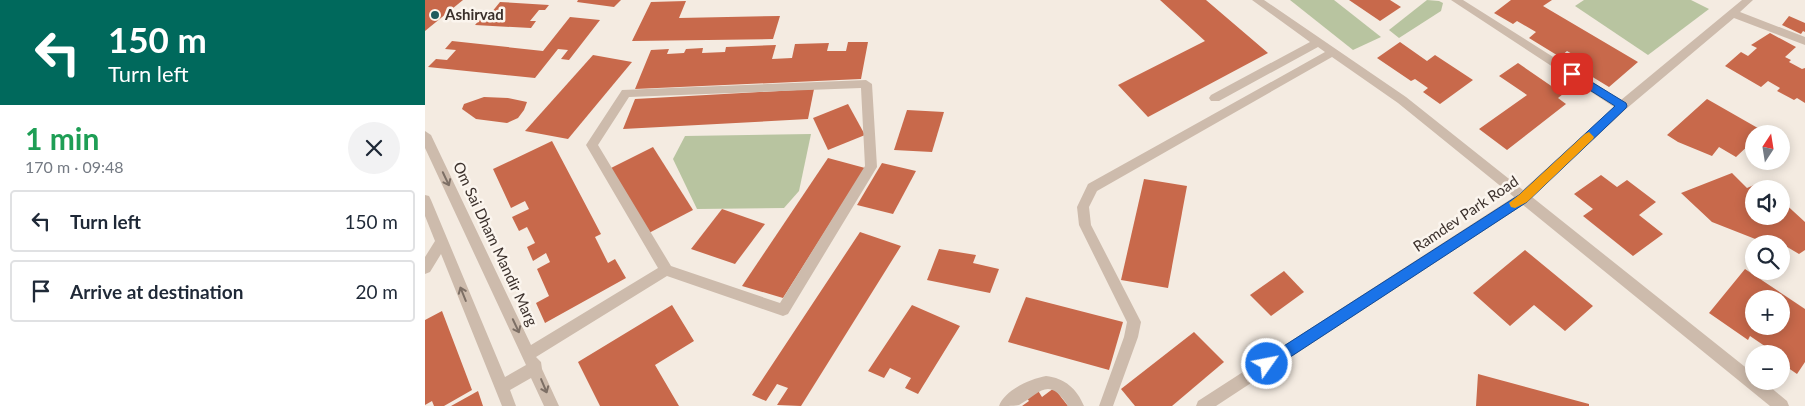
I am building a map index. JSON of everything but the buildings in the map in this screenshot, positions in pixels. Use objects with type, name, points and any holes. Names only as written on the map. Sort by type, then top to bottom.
[{"type":"street","points":[[1257,0],[1401,100],[1782,406]]},
{"type":"street","points":[[1456,0],[1622,106]]},
{"type":"street","name":"Ramdev Park Road","points":[[1203,406],[1523,198],[1622,106],[1748,0]]},
{"type":"street","points":[[1732,13],[1805,41]]},
{"type":"street","points":[[1215,98],[1319,42]]},
{"type":"street","points":[[1106,406],[1131,337],[1134,322],[1085,225],[1083,207],[1092,188],[1333,52]]},
{"type":"street","points":[[866,84],[871,167],[783,310],[666,270],[592,145],[626,93],[866,84]]},
{"type":"street","name":"Om Sai Dham Mandir Marg","points":[[425,135],[553,406]]},
{"type":"street","points":[[425,200],[509,406]]},
{"type":"street","points":[[425,268],[442,241]]},
{"type":"street","points":[[501,387],[532,360],[666,270]]},
{"type":"street","points":[[1006,406],[1036,383],[1051,383],[1063,388],[1077,406]]},
{"type":"green space","points":[[1290,0],[1334,0],[1381,37],[1353,50]]},
{"type":"green space","points":[[1427,0],[1443,3],[1441,11],[1399,38],[1389,30]]},
{"type":"green space","points":[[1584,0],[1691,0],[1709,9],[1648,55],[1575,6]]},
{"type":"green space","points":[[811,134],[799,191],[784,208],[697,209],[673,159],[685,136]]},
{"type":"slow traffic","points":[[1515,203],[1523,198],[1589,137]]},
{"type":"place","name":"Ashirvad","points":[[435,15]]},
{"type":"route","points":[[1267,364],[1523,198],[1622,106],[1572,74]]}]
